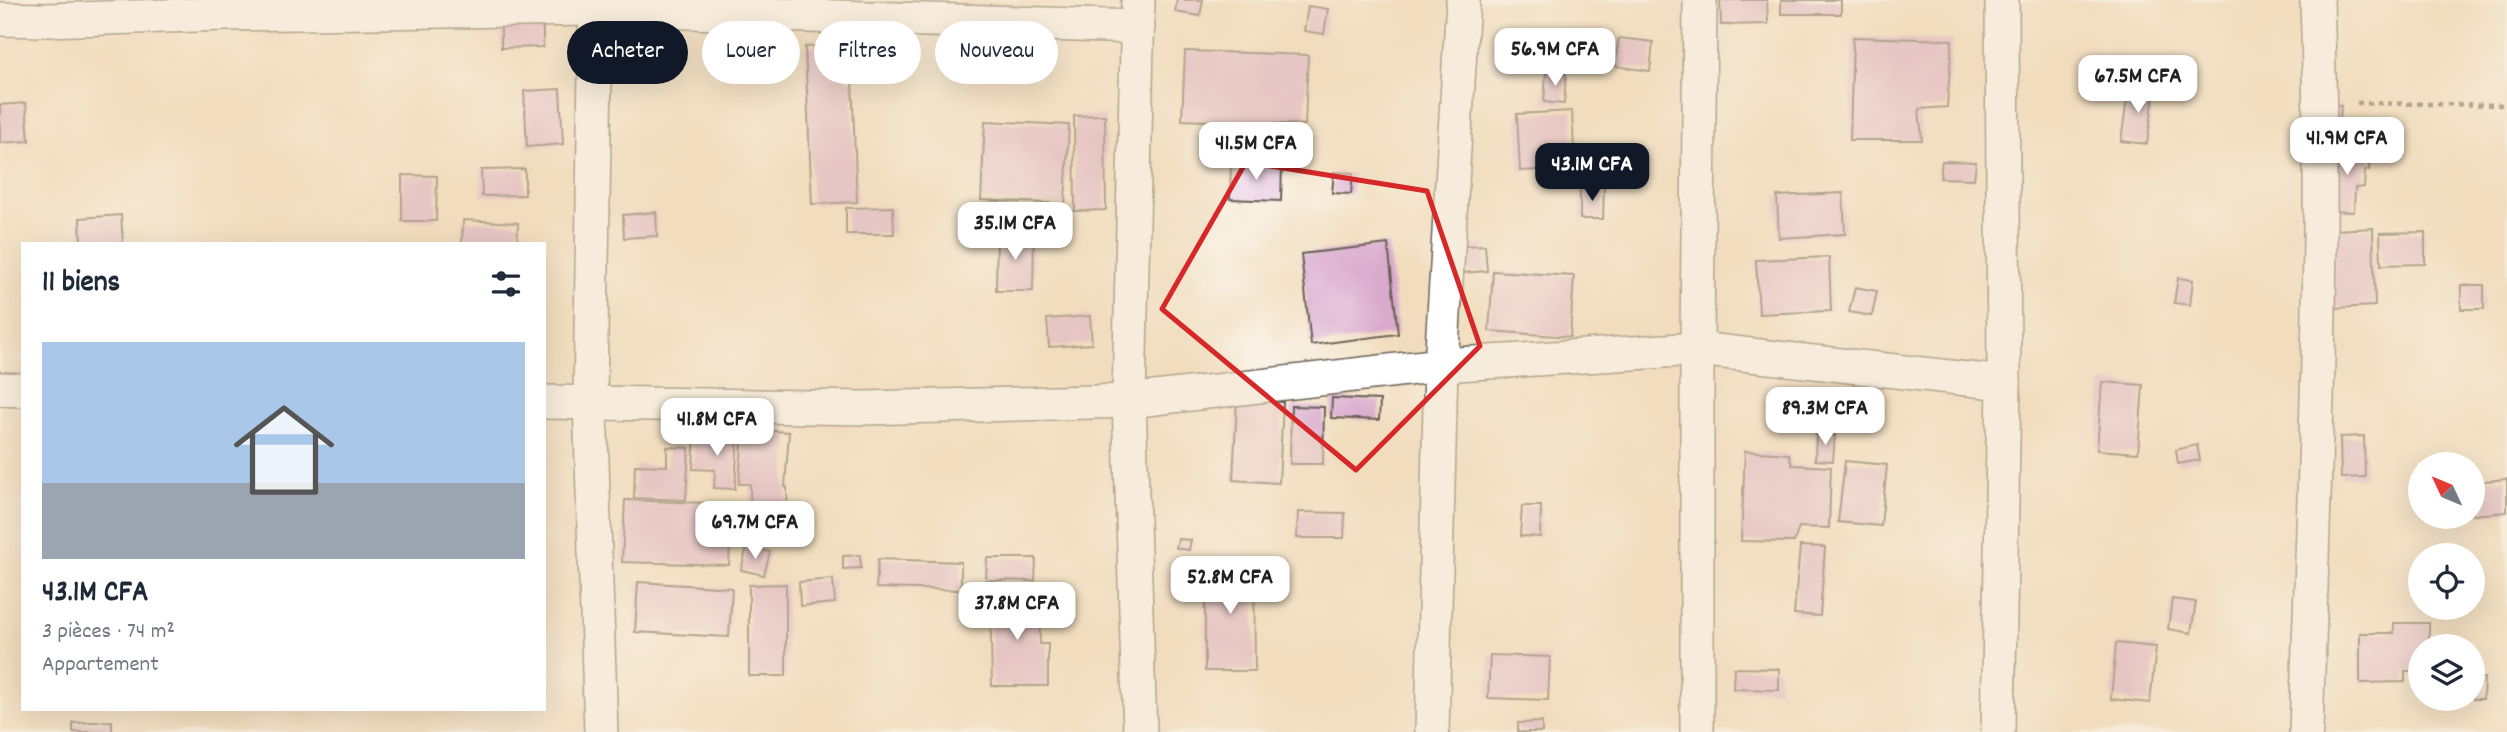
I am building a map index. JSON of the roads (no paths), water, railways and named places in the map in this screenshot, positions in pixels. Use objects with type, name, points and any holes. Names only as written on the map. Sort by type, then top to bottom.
[{"type":"street","points":[[1432,732],[1441,365],[1462,0]]},
{"type":"street","points":[[1698,732],[1700,0]]},
{"type":"street","points":[[1998,732],[2004,383],[2002,0]]},
{"type":"street","points":[[2306,732],[2321,268],[2317,0]]},
{"type":"street","points":[[596,4],[590,402],[601,732]]},
{"type":"street","points":[[0,19],[51,10],[227,14],[596,4],[1138,13],[1129,401],[1140,732]]},
{"type":"street","points":[[546,402],[864,408],[1129,401],[1441,365],[1697,349],[2004,383]]},
{"type":"street","points":[[0,389],[21,390]]}]
